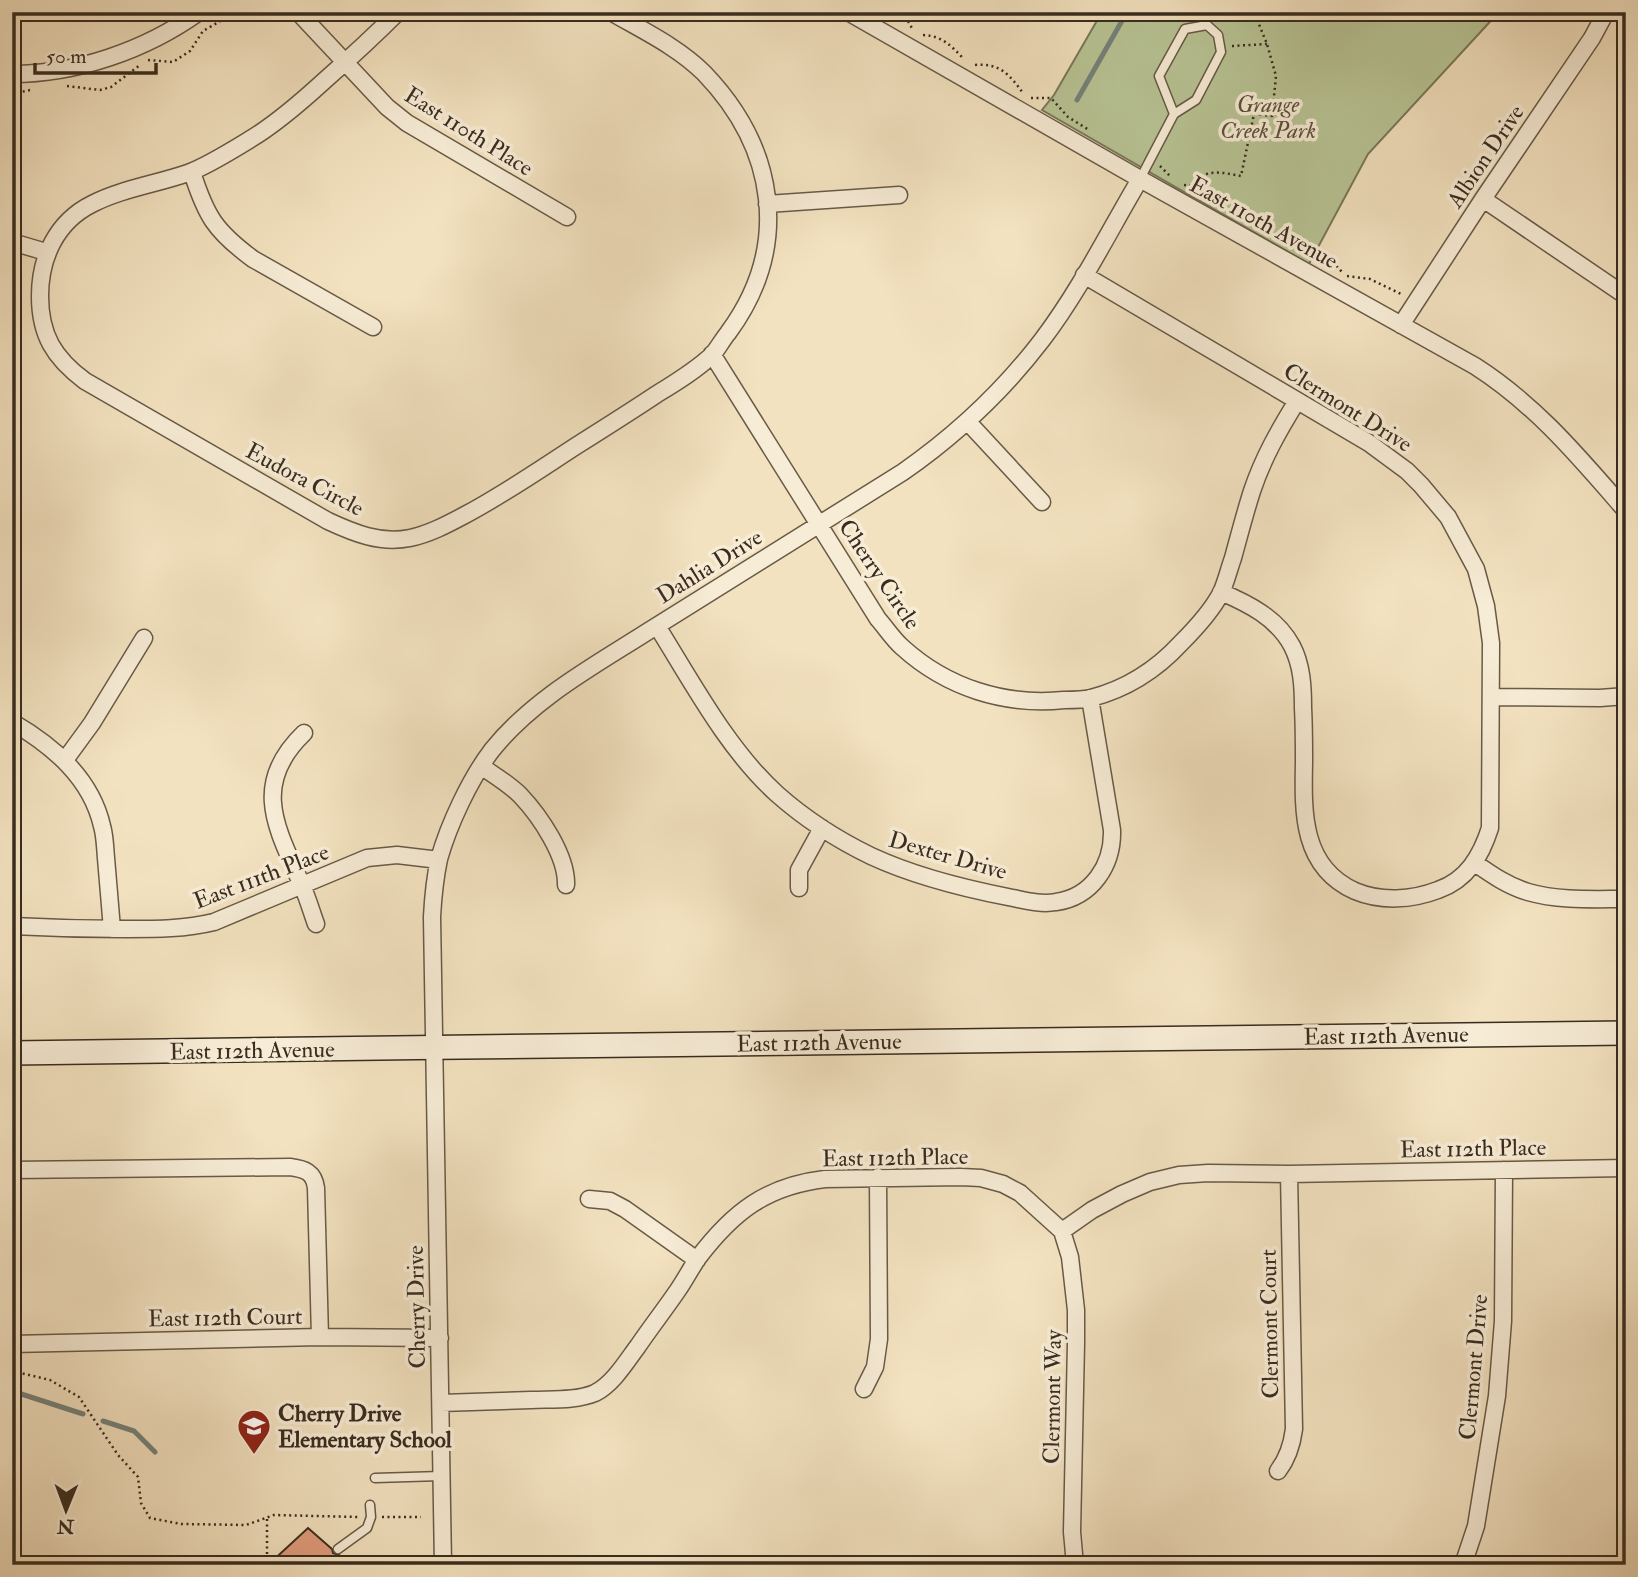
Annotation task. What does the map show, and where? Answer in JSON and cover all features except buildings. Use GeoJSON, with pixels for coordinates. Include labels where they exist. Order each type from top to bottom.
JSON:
{"type":"FeatureCollection","features":[{"type":"Feature","properties":{"kind":"street"},"geometry":{"type":"LineString","coordinates":[[12,74],[62,69],[115,55],[165,33],[199,12]]}},
{"type":"Feature","properties":{"kind":"street","name":"East 110th Place"},"geometry":{"type":"LineString","coordinates":[[298,12],[387,107],[407,123],[567,217]]}},
{"type":"Feature","properties":{"kind":"street","name":"Eudora Circle"},"geometry":{"type":"LineString","coordinates":[[398,12],[294,108],[249,140],[192,172],[110,197],[90,205],[68,221],[46,252],[40,284],[40,312],[49,342],[68,369],[328,521],[353,532],[388,540],[433,531],[489,502],[677,382],[712,354],[740,317],[755,288],[766,246],[768,204],[758,157],[746,130],[730,103],[702,71],[681,54],[611,12]]}},
{"type":"Feature","properties":{"kind":"street","name":"East 110th Avenue"},"geometry":{"type":"LineString","coordinates":[[848,12],[1475,366],[1517,395],[1570,446],[1626,511]]}},
{"type":"Feature","properties":{"kind":"street","name":"Albion Drive"},"geometry":{"type":"LineString","coordinates":[[1401,325],[1592,38],[1606,12]]}},
{"type":"Feature","properties":{"kind":"street"},"geometry":{"type":"LineString","coordinates":[[192,172],[205,209],[219,230],[237,247],[253,259],[373,327]]}},
{"type":"Feature","properties":{"kind":"street","name":"Dahlia Drive"},"geometry":{"type":"LineString","coordinates":[[435,1048],[432,917],[439,860],[472,781],[507,733],[526,713],[575,678],[932,452],[991,399],[1027,360],[1063,310],[1140,179]]}},
{"type":"Feature","properties":{"kind":"street"},"geometry":{"type":"LineString","coordinates":[[768,204],[899,195]]}},
{"type":"Feature","properties":{"kind":"street"},"geometry":{"type":"LineString","coordinates":[[1483,199],[1626,296]]}},
{"type":"Feature","properties":{"kind":"street"},"geometry":{"type":"LineString","coordinates":[[12,242],[46,252]]}},
{"type":"Feature","properties":{"kind":"street","name":"Clermont Drive"},"geometry":{"type":"LineString","coordinates":[[1084,275],[1369,443],[1407,471],[1448,517],[1475,569],[1486,606],[1491,643],[1490,828],[1475,863]]}},
{"type":"Feature","properties":{"kind":"street","name":"Cherry Circle"},"geometry":{"type":"LineString","coordinates":[[712,354],[878,619],[905,649],[959,684],[1000,698],[1049,702],[1090,698],[1121,687],[1157,666],[1199,625],[1222,592],[1263,461],[1297,401]]}},
{"type":"Feature","properties":{"kind":"street"},"geometry":{"type":"LineString","coordinates":[[967,421],[1042,502]]}},
{"type":"Feature","properties":{"kind":"street"},"geometry":{"type":"LineString","coordinates":[[1222,592],[1246,602],[1268,617],[1292,646],[1303,691],[1303,796],[1306,826],[1314,851],[1332,875],[1352,890],[1365,895],[1401,898],[1423,896],[1444,888],[1463,876],[1475,863],[1512,886],[1536,894],[1626,899]]}},
{"type":"Feature","properties":{"kind":"street","name":"Dexter Drive"},"geometry":{"type":"LineString","coordinates":[[657,626],[729,740],[787,803],[822,828],[868,855],[921,876],[1034,902],[1058,902],[1084,890],[1101,874],[1111,854],[1112,830],[1090,698]]}},
{"type":"Feature","properties":{"kind":"street"},"geometry":{"type":"LineString","coordinates":[[65,760],[92,723],[144,638]]}},
{"type":"Feature","properties":{"kind":"street"},"geometry":{"type":"LineString","coordinates":[[1491,697],[1626,696]]}},
{"type":"Feature","properties":{"kind":"street"},"geometry":{"type":"LineString","coordinates":[[12,722],[65,760],[90,795],[103,828],[112,929]]}},
{"type":"Feature","properties":{"kind":"street"},"geometry":{"type":"LineString","coordinates":[[304,733],[280,765],[275,777],[272,799],[283,844],[316,924]]}},
{"type":"Feature","properties":{"kind":"street"},"geometry":{"type":"LineString","coordinates":[[481,766],[510,786],[529,806],[557,849],[565,868],[566,885]]}},
{"type":"Feature","properties":{"kind":"street"},"geometry":{"type":"LineString","coordinates":[[799,888],[799,870],[822,828]]}},
{"type":"Feature","properties":{"kind":"street","name":"East 111th Place"},"geometry":{"type":"LineString","coordinates":[[12,926],[176,929],[196,926],[214,922],[366,858],[397,855],[439,860]]}},
{"type":"Feature","properties":{"kind":"street","name":"East 112th Avenue"},"geometry":{"type":"LineString","coordinates":[[12,1053],[1626,1033]]}},
{"type":"Feature","properties":{"kind":"street","name":"Cherry Drive"},"geometry":{"type":"LineString","coordinates":[[435,1048],[443,1565]]}},
{"type":"Feature","properties":{"kind":"street"},"geometry":{"type":"LineString","coordinates":[[12,1170],[290,1167],[310,1172],[316,1181],[320,1338]]}},
{"type":"Feature","properties":{"kind":"street","name":"East 112th Place"},"geometry":{"type":"LineString","coordinates":[[441,1403],[560,1399],[599,1391],[627,1362],[697,1260],[717,1236],[745,1209],[779,1189],[805,1181],[878,1177],[981,1178],[1003,1184],[1020,1193],[1062,1231],[1122,1194],[1150,1182],[1179,1175],[1208,1172],[1289,1174],[1626,1168]]}},
{"type":"Feature","properties":{"kind":"street","name":"Clermont Drive"},"geometry":{"type":"LineString","coordinates":[[1463,1565],[1476,1526],[1499,1383],[1503,1321],[1504,1170]]}},
{"type":"Feature","properties":{"kind":"street","name":"Clermont Court"},"geometry":{"type":"LineString","coordinates":[[1278,1471],[1286,1461],[1294,1429],[1289,1174]]}},
{"type":"Feature","properties":{"kind":"street"},"geometry":{"type":"LineString","coordinates":[[864,1389],[875,1367],[879,1339],[878,1177]]}},
{"type":"Feature","properties":{"kind":"street"},"geometry":{"type":"LineString","coordinates":[[589,1199],[610,1201],[625,1209],[697,1260]]}},
{"type":"Feature","properties":{"kind":"street","name":"Clermont Way"},"geometry":{"type":"LineString","coordinates":[[1062,1231],[1070,1257],[1076,1310],[1072,1532],[1075,1565]]}},
{"type":"Feature","properties":{"kind":"street","name":"East 112th Court"},"geometry":{"type":"LineString","coordinates":[[12,1344],[440,1338]]}},
{"type":"Feature","properties":{"kind":"lane"},"geometry":{"type":"LineString","coordinates":[[1140,179],[1174,114],[1196,100],[1221,52],[1218,35],[1207,25],[1185,29],[1159,76],[1174,114]]}},
{"type":"Feature","properties":{"kind":"lane"},"geometry":{"type":"LineString","coordinates":[[374,1478],[441,1476]]}},
{"type":"Feature","properties":{"kind":"lane"},"geometry":{"type":"LineString","coordinates":[[338,1549],[368,1528],[370,1505]]}},
{"type":"Feature","properties":{"kind":"path"},"geometry":{"type":"LineString","coordinates":[[1194,186],[1198,179],[1212,172],[1241,176],[1254,114],[1272,116],[1276,76],[1254,12]]}},
{"type":"Feature","properties":{"kind":"path"},"geometry":{"type":"LineString","coordinates":[[1221,52],[1232,46],[1267,44]]}},
{"type":"Feature","properties":{"kind":"path"},"geometry":{"type":"LineString","coordinates":[[12,1371],[50,1380],[79,1397],[118,1455],[138,1477],[141,1503],[150,1518],[181,1524],[246,1525],[274,1515],[421,1517]]}},
{"type":"Feature","properties":{"kind":"path"},"geometry":{"type":"LineString","coordinates":[[267,1517],[267,1565]]}},
{"type":"Feature","properties":{"kind":"green space","name":"Grange Creek Park"},"geometry":{"type":"Polygon","coordinates":[[[1102,12],[1499,12],[1368,154],[1309,264],[1042,110],[1054,95],[1102,12]]]}},
{"type":"Feature","properties":{"kind":"waterway"},"geometry":{"type":"LineString","coordinates":[[1077,100],[1127,12]]}},
{"type":"Feature","properties":{"kind":"waterway"},"geometry":{"type":"LineString","coordinates":[[12,1391],[83,1414]]}},
{"type":"Feature","properties":{"kind":"waterway"},"geometry":{"type":"LineString","coordinates":[[103,1421],[134,1431],[155,1452]]}},
{"type":"Feature","properties":{"kind":"place","name":"Cherry Drive Elementary School"},"geometry":{"type":"Point","coordinates":[254,1456]}}]}
